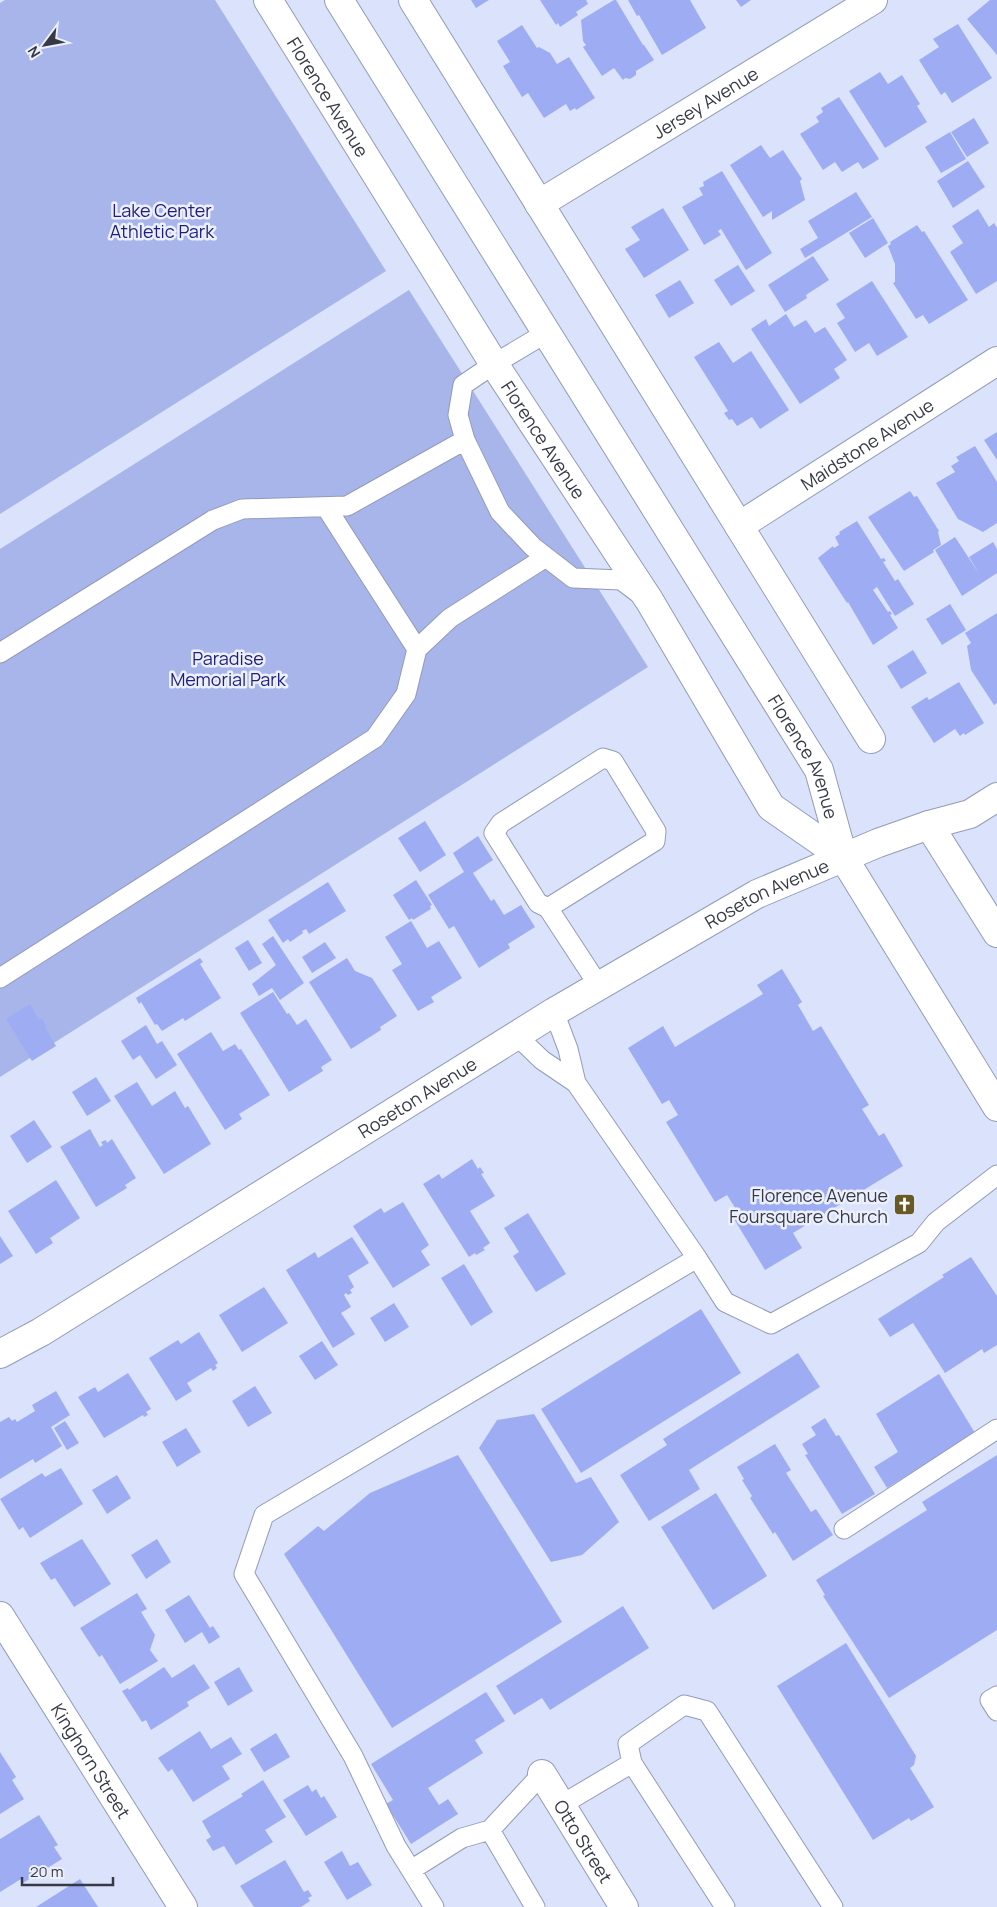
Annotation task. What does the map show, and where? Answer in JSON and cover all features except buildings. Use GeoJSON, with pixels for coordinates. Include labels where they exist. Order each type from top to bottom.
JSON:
{"type":"FeatureCollection","features":[{"type":"Feature","properties":{"kind":"street","name":"Florence Avenue"},"geometry":{"type":"LineString","coordinates":[[268,0],[494,364],[649,600],[771,807],[843,857]]}},
{"type":"Feature","properties":{"kind":"street","name":"Florence Avenue"},"geometry":{"type":"LineString","coordinates":[[339,0],[820,770],[843,857],[997,1107]]}},
{"type":"Feature","properties":{"kind":"street"},"geometry":{"type":"LineString","coordinates":[[413,0],[871,739]]}},
{"type":"Feature","properties":{"kind":"street","name":"Jersey Avenue"},"geometry":{"type":"LineString","coordinates":[[539,204],[873,0]]}},
{"type":"Feature","properties":{"kind":"street","name":"Maidstone Avenue"},"geometry":{"type":"LineString","coordinates":[[739,526],[997,362]]}},
{"type":"Feature","properties":{"kind":"street"},"geometry":{"type":"LineString","coordinates":[[997,797],[970,814],[930,825],[997,933]]}},
{"type":"Feature","properties":{"kind":"street","name":"Roseton Avenue"},"geometry":{"type":"LineString","coordinates":[[0,1354],[41,1332],[554,1012],[757,894],[843,857],[930,825]]}},
{"type":"Feature","properties":{"kind":"street","name":"Kinghorn Street"},"geometry":{"type":"LineString","coordinates":[[0,1616],[183,1907]]}},
{"type":"Feature","properties":{"kind":"street","name":"Otto Street"},"geometry":{"type":"LineString","coordinates":[[542,1774],[624,1907]]}},
{"type":"Feature","properties":{"kind":"lane"},"geometry":{"type":"LineString","coordinates":[[546,333],[463,385],[458,415],[465,440],[500,512],[533,547],[573,578],[621,580],[649,600]]}},
{"type":"Feature","properties":{"kind":"lane"},"geometry":{"type":"LineString","coordinates":[[0,653],[212,520],[242,508],[347,506],[465,440]]}},
{"type":"Feature","properties":{"kind":"lane"},"geometry":{"type":"LineString","coordinates":[[326,507],[417,649]]}},
{"type":"Feature","properties":{"kind":"lane"},"geometry":{"type":"LineString","coordinates":[[0,978],[375,738],[406,694],[417,649],[450,618],[546,557]]}},
{"type":"Feature","properties":{"kind":"lane"},"geometry":{"type":"LineString","coordinates":[[548,908],[655,841],[656,831],[613,761],[603,758],[500,823],[494,833],[538,903],[548,908],[599,986]]}},
{"type":"Feature","properties":{"kind":"lane"},"geometry":{"type":"LineString","coordinates":[[554,1012],[568,1049],[576,1083]]}},
{"type":"Feature","properties":{"kind":"lane"},"geometry":{"type":"LineString","coordinates":[[516,1036],[542,1060],[576,1083],[697,1258],[725,1302],[771,1324],[918,1243],[936,1222],[997,1175]]}},
{"type":"Feature","properties":{"kind":"lane"},"geometry":{"type":"LineString","coordinates":[[434,1907],[396,1846],[353,1756],[244,1574],[264,1515],[697,1258]]}},
{"type":"Feature","properties":{"kind":"lane"},"geometry":{"type":"LineString","coordinates":[[844,1529],[997,1429]]}},
{"type":"Feature","properties":{"kind":"lane"},"geometry":{"type":"LineString","coordinates":[[997,1696],[990,1700],[997,1712]]}},
{"type":"Feature","properties":{"kind":"lane"},"geometry":{"type":"LineString","coordinates":[[725,1907],[632,1764],[628,1744],[684,1704],[706,1711],[833,1907]]}},
{"type":"Feature","properties":{"kind":"lane"},"geometry":{"type":"LineString","coordinates":[[561,1805],[632,1764]]}},
{"type":"Feature","properties":{"kind":"lane"},"geometry":{"type":"LineString","coordinates":[[411,1870],[462,1838],[490,1830],[542,1774]]}},
{"type":"Feature","properties":{"kind":"lane"},"geometry":{"type":"LineString","coordinates":[[490,1830],[535,1907]]}},
{"type":"Feature","properties":{"kind":"green space","name":"Lake Center Athletic Park"},"geometry":{"type":"Polygon","coordinates":[[[5,0],[215,0],[386,271],[0,514],[0,3],[5,0]]]}},
{"type":"Feature","properties":{"kind":"green space","name":"Paradise Memorial Park"},"geometry":{"type":"Polygon","coordinates":[[[409,290],[648,667],[0,1077],[0,549],[409,290]]]}},
{"type":"Feature","properties":{"kind":"place","name":"Florence Avenue Foursquare Church"},"geometry":{"type":"Point","coordinates":[904,1205]}}]}
